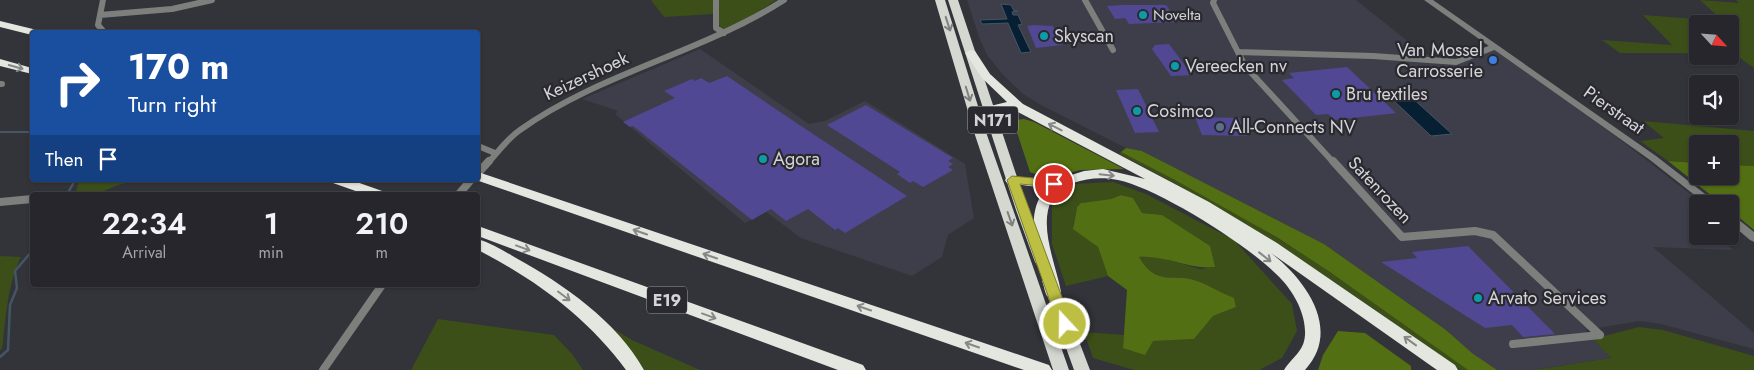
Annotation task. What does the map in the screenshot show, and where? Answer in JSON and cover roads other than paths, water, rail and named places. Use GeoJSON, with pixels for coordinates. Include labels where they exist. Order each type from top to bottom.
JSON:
{"type":"FeatureCollection","features":[{"type":"Feature","properties":{"kind":"highway","name":"N171"},"geometry":{"type":"LineString","coordinates":[[940,0],[976,121],[1061,370]]}},
{"type":"Feature","properties":{"kind":"highway","name":"N171"},"geometry":{"type":"LineString","coordinates":[[953,0],[1012,180],[1082,370]]}},
{"type":"Feature","properties":{"kind":"highway"},"geometry":{"type":"LineString","coordinates":[[0,24],[30,31]]}},
{"type":"Feature","properties":{"kind":"highway"},"geometry":{"type":"LineString","coordinates":[[971,53],[986,76],[1020,107],[1204,205],[1272,246],[1372,314],[1449,370]]}},
{"type":"Feature","properties":{"kind":"highway"},"geometry":{"type":"LineString","coordinates":[[0,62],[30,70]]}},
{"type":"Feature","properties":{"kind":"highway"},"geometry":{"type":"LineString","coordinates":[[976,121],[990,110],[1005,106],[1020,107]]}},
{"type":"Feature","properties":{"kind":"highway"},"geometry":{"type":"LineString","coordinates":[[995,173],[1012,180],[1039,184],[1060,183]]}},
{"type":"Feature","properties":{"kind":"highway"},"geometry":{"type":"LineString","coordinates":[[1053,292],[1041,220],[1044,202],[1052,190],[1070,178],[1091,174],[1134,180],[1174,199],[1245,241],[1271,261],[1298,289],[1312,317],[1313,342],[1304,360],[1293,370]]}},
{"type":"Feature","properties":{"kind":"highway"},"geometry":{"type":"LineString","coordinates":[[481,176],[1043,370]]}},
{"type":"Feature","properties":{"kind":"highway"},"geometry":{"type":"LineString","coordinates":[[344,182],[372,192]]}},
{"type":"Feature","properties":{"kind":"highway","name":"E19"},"geometry":{"type":"LineString","coordinates":[[480,232],[858,370]]}},
{"type":"Feature","properties":{"kind":"highway"},"geometry":{"type":"LineString","coordinates":[[480,245],[525,270],[569,300],[608,336],[635,370]]}},
{"type":"Feature","properties":{"kind":"street"},"geometry":{"type":"LineString","coordinates":[[102,30],[98,25],[103,0]]}},
{"type":"Feature","properties":{"kind":"street"},"geometry":{"type":"LineString","coordinates":[[100,15],[172,9],[212,0]]}},
{"type":"Feature","properties":{"kind":"street"},"geometry":{"type":"LineString","coordinates":[[716,0],[716,28],[724,33]]}},
{"type":"Feature","properties":{"kind":"street","name":"Keizershoek"},"geometry":{"type":"LineString","coordinates":[[481,176],[495,153],[529,123],[561,104],[762,16],[784,0]]}},
{"type":"Feature","properties":{"kind":"street"},"geometry":{"type":"LineString","coordinates":[[1085,0],[1113,50]]}},
{"type":"Feature","properties":{"kind":"street","name":"Satenrozen"},"geometry":{"type":"LineString","coordinates":[[1214,0],[1213,4],[1245,66],[1402,237],[1475,231],[1494,235],[1600,335],[1513,344]]}},
{"type":"Feature","properties":{"kind":"street","name":"Pierstraat"},"geometry":{"type":"LineString","coordinates":[[1428,0],[1701,195]]}},
{"type":"Feature","properties":{"kind":"street"},"geometry":{"type":"LineString","coordinates":[[1238,52],[1373,56],[1456,62],[1494,46]]}},
{"type":"Feature","properties":{"kind":"street"},"geometry":{"type":"LineString","coordinates":[[480,147],[495,153]]}},
{"type":"Feature","properties":{"kind":"street"},"geometry":{"type":"LineString","coordinates":[[461,192],[469,182]]}},
{"type":"Feature","properties":{"kind":"street"},"geometry":{"type":"LineString","coordinates":[[0,202],[30,199]]}},
{"type":"Feature","properties":{"kind":"street"},"geometry":{"type":"LineString","coordinates":[[1739,226],[1754,238]]}},
{"type":"Feature","properties":{"kind":"street"},"geometry":{"type":"LineString","coordinates":[[323,370],[381,287]]}},
{"type":"Feature","properties":{"kind":"water"},"geometry":{"type":"Polygon","coordinates":[[[1001,4],[1011,5],[1014,11],[1018,11],[1012,12],[1013,15],[1018,15],[1022,24],[1018,25],[1031,52],[1021,53],[1008,23],[982,24],[980,20],[1007,19],[1001,4]]]}},
{"type":"Feature","properties":{"kind":"water"},"geometry":{"type":"Polygon","coordinates":[[[1409,95],[1452,134],[1431,136],[1390,97],[1409,95]]]}},
{"type":"Feature","properties":{"kind":"waterway"},"geometry":{"type":"LineString","coordinates":[[0,132],[30,132]]}},
{"type":"Feature","properties":{"kind":"waterway"},"geometry":{"type":"LineString","coordinates":[[69,191],[74,182]]}},
{"type":"Feature","properties":{"kind":"waterway"},"geometry":{"type":"LineString","coordinates":[[0,357],[8,350],[10,305],[17,288],[15,271],[30,253]]}},
{"type":"Feature","properties":{"kind":"place","name":"Novelta"},"geometry":{"type":"Point","coordinates":[1143,15]}},
{"type":"Feature","properties":{"kind":"place","name":"Skyscan"},"geometry":{"type":"Point","coordinates":[1044,36]}},
{"type":"Feature","properties":{"kind":"place","name":"Van Mossel Carrosserie"},"geometry":{"type":"Point","coordinates":[1493,60]}},
{"type":"Feature","properties":{"kind":"place","name":"Vereecken nv"},"geometry":{"type":"Point","coordinates":[1175,66]}},
{"type":"Feature","properties":{"kind":"place","name":"Bru textiles"},"geometry":{"type":"Point","coordinates":[1336,94]}},
{"type":"Feature","properties":{"kind":"place","name":"Cosimco"},"geometry":{"type":"Point","coordinates":[1137,111]}},
{"type":"Feature","properties":{"kind":"place","name":"All-Connects NV"},"geometry":{"type":"Point","coordinates":[1220,127]}},
{"type":"Feature","properties":{"kind":"place","name":"Agora"},"geometry":{"type":"Point","coordinates":[763,159]}},
{"type":"Feature","properties":{"kind":"place","name":"Arvato Services"},"geometry":{"type":"Point","coordinates":[1478,298]}}]}
